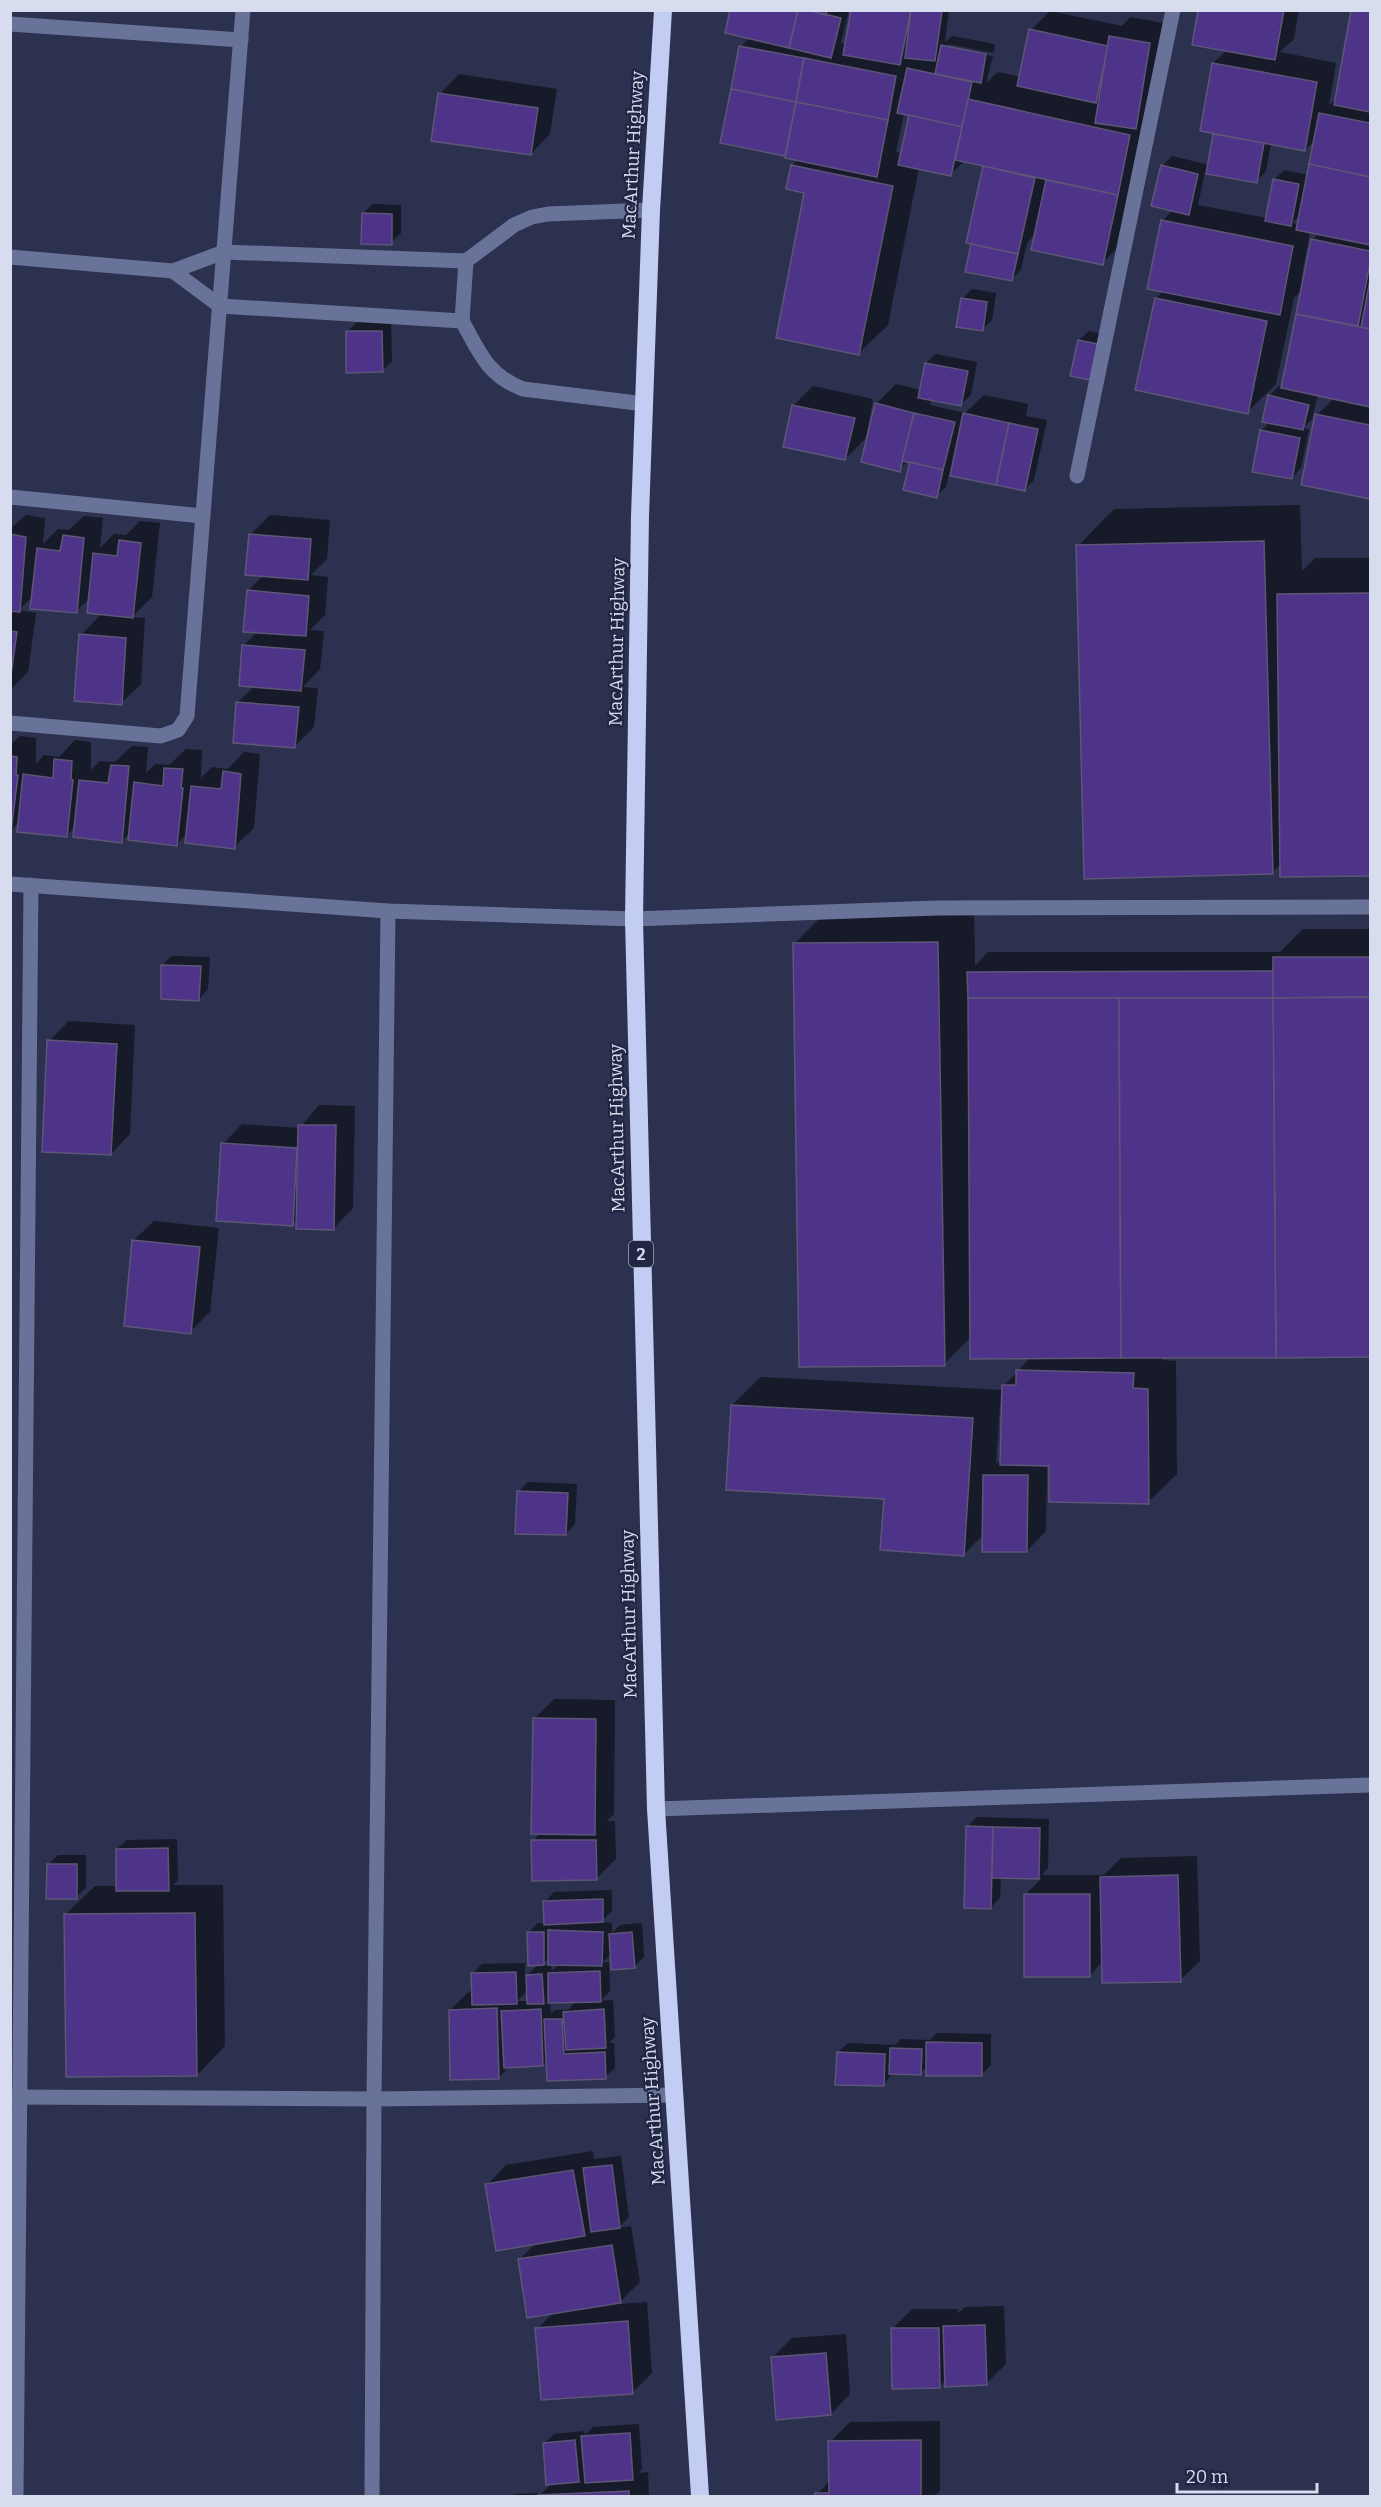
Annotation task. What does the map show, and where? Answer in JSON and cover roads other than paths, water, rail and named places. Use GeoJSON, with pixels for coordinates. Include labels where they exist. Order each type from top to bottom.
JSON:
{"type":"FeatureCollection","features":[{"type":"Feature","properties":{"kind":"highway","name":"MacArthur Highway"},"geometry":{"type":"LineString","coordinates":[[663,10],[651,210],[639,528],[634,919],[656,1809],[700,2496]]}},
{"type":"Feature","properties":{"kind":"street"},"geometry":{"type":"LineString","coordinates":[[10,723],[161,736],[178,730],[187,716],[243,10]]}},
{"type":"Feature","properties":{"kind":"street"},"geometry":{"type":"LineString","coordinates":[[1077,476],[1173,10]]}},
{"type":"Feature","properties":{"kind":"street"},"geometry":{"type":"LineString","coordinates":[[10,24],[241,40]]}},
{"type":"Feature","properties":{"kind":"street"},"geometry":{"type":"LineString","coordinates":[[10,256],[173,271],[224,252],[466,261],[514,225],[532,217],[548,214],[651,210]]}},
{"type":"Feature","properties":{"kind":"street"},"geometry":{"type":"LineString","coordinates":[[466,261],[462,321],[488,367],[505,382],[523,389],[645,404]]}},
{"type":"Feature","properties":{"kind":"street"},"geometry":{"type":"LineString","coordinates":[[173,271],[220,306],[462,321]]}},
{"type":"Feature","properties":{"kind":"street"},"geometry":{"type":"LineString","coordinates":[[10,497],[203,516]]}},
{"type":"Feature","properties":{"kind":"street"},"geometry":{"type":"LineString","coordinates":[[10,884],[388,911],[634,919],[937,908],[1371,908]]}},
{"type":"Feature","properties":{"kind":"street"},"geometry":{"type":"LineString","coordinates":[[16,2496],[15,2097],[31,885]]}},
{"type":"Feature","properties":{"kind":"street"},"geometry":{"type":"LineString","coordinates":[[372,2496],[374,2099],[388,911]]}},
{"type":"Feature","properties":{"kind":"street"},"geometry":{"type":"LineString","coordinates":[[656,1809],[1371,1785]]}},
{"type":"Feature","properties":{"kind":"street"},"geometry":{"type":"LineString","coordinates":[[15,2097],[374,2099],[674,2095]]}}]}
